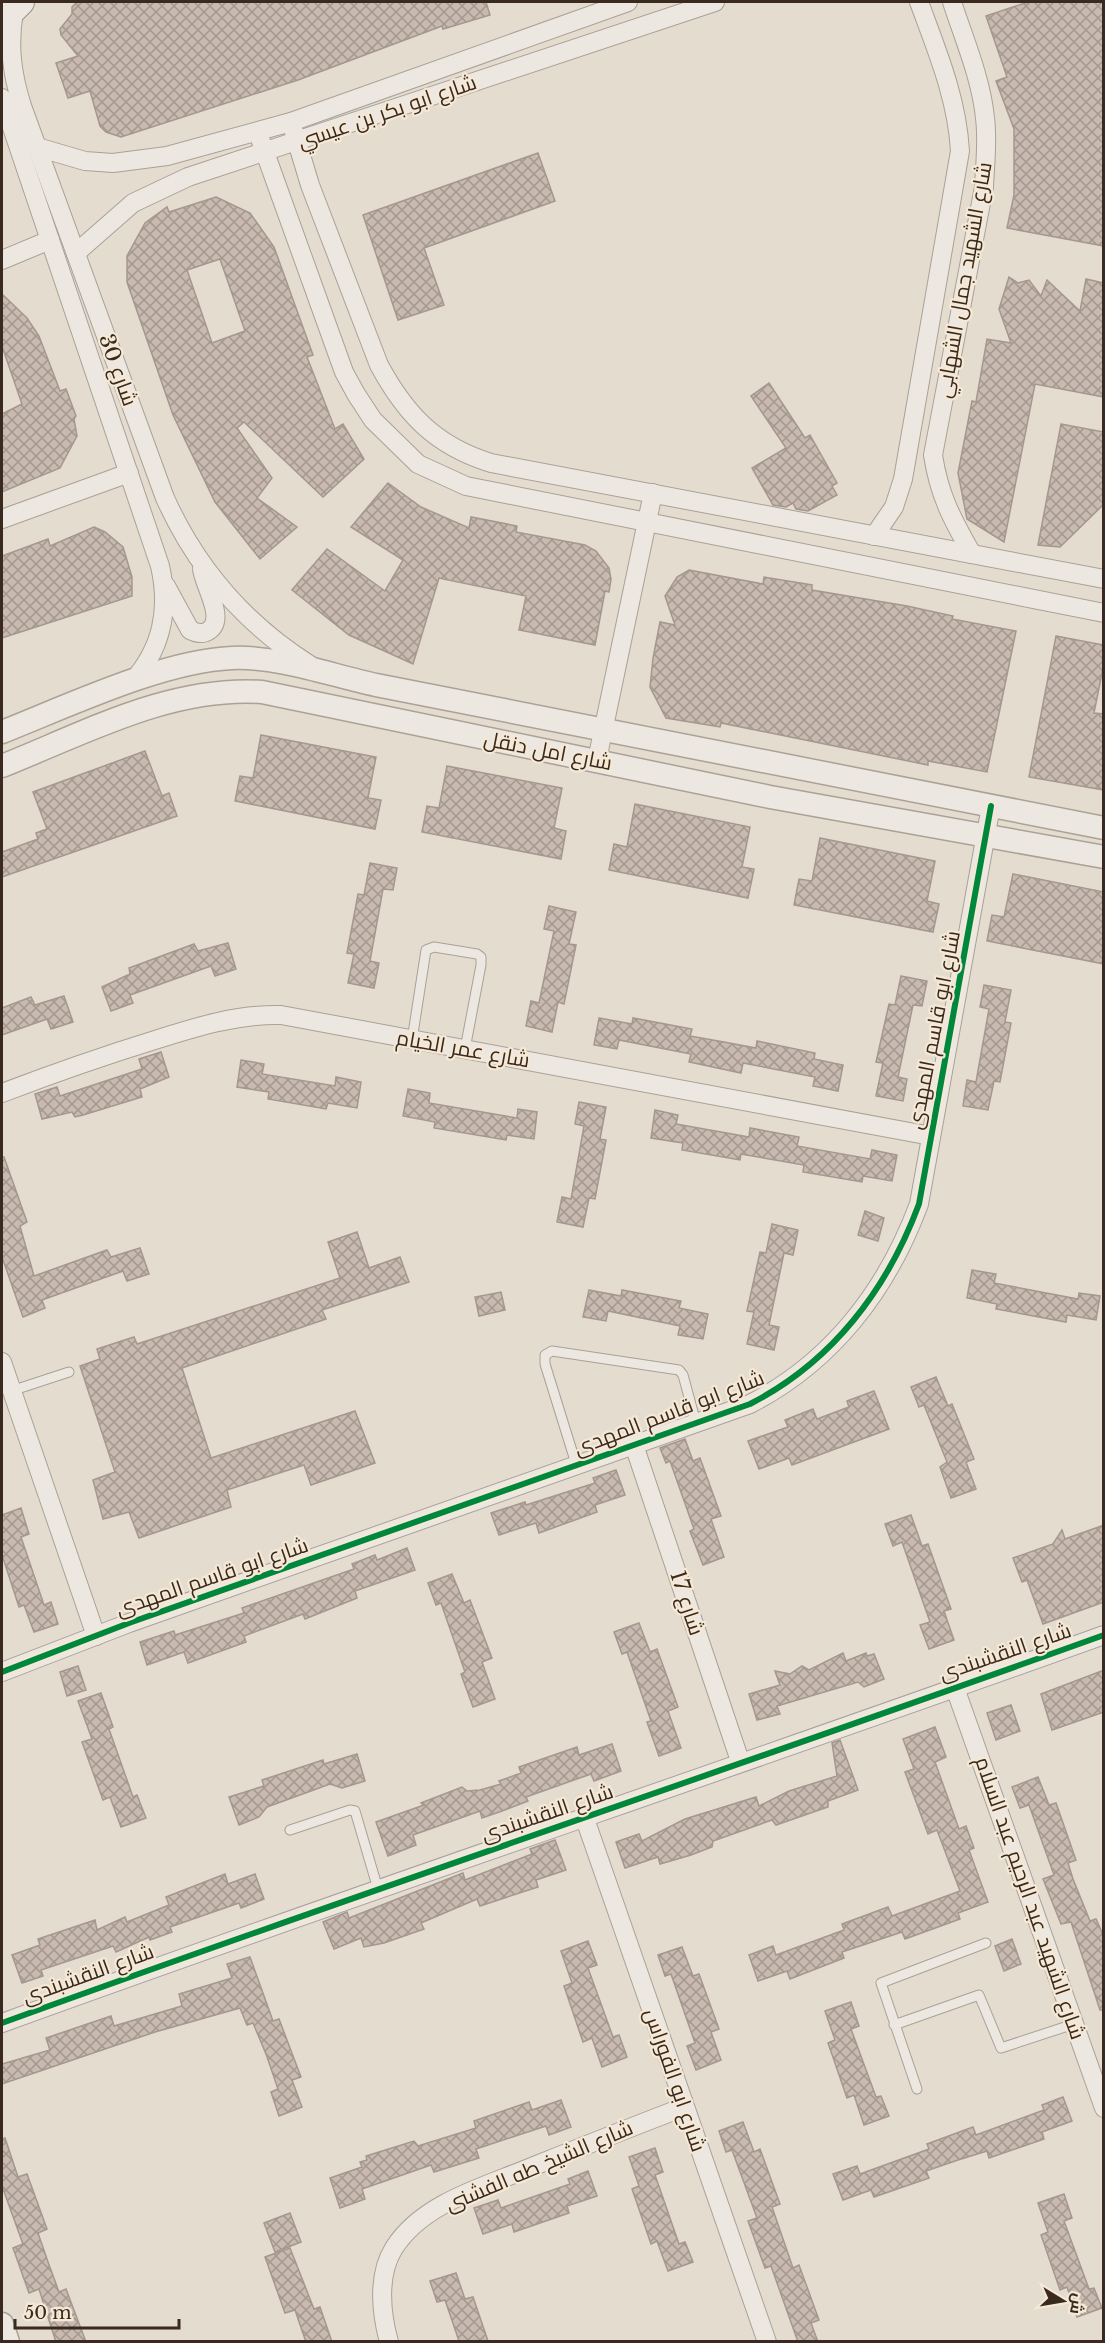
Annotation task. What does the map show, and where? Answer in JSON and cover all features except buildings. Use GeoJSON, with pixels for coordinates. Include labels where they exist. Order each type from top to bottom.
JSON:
{"type":"FeatureCollection","features":[{"type":"Feature","properties":{"kind":"street","name":"شارع ابو بكر بن عيسي"},"geometry":{"type":"LineString","coordinates":[[37,147],[85,161],[113,163],[167,156],[258,133],[291,122],[628,2]]}},
{"type":"Feature","properties":{"kind":"street","name":"شارع ابو بكر بن عيسي"},"geometry":{"type":"LineString","coordinates":[[76,253],[110,220],[143,197],[188,177],[715,2]]}},
{"type":"Feature","properties":{"kind":"street","name":"شارع الشهيد جمال الشهابي"},"geometry":{"type":"LineString","coordinates":[[874,536],[894,507],[903,479],[960,151],[958,119],[950,88],[919,2]]}},
{"type":"Feature","properties":{"kind":"street","name":"شارع الشهيد جمال الشهابي"},"geometry":{"type":"LineString","coordinates":[[952,2],[979,83],[985,117],[986,153],[984,187],[933,455],[937,482],[944,505],[972,554]]}},
{"type":"Feature","properties":{"kind":"street","name":"شارع 30"},"geometry":{"type":"LineString","coordinates":[[12,12],[9,35],[15,83],[165,498],[202,564],[262,630],[324,673]]}},
{"type":"Feature","properties":{"kind":"street","name":"شارع 30"},"geometry":{"type":"LineString","coordinates":[[2,98],[165,585],[165,615],[157,644],[132,682]]}},
{"type":"Feature","properties":{"kind":"street"},"geometry":{"type":"LineString","coordinates":[[291,122],[310,185],[379,365],[392,389],[414,417],[433,436],[463,455],[491,463],[1104,579]]}},
{"type":"Feature","properties":{"kind":"street"},"geometry":{"type":"LineString","coordinates":[[258,133],[344,372],[374,420],[418,464],[466,486],[1104,613]]}},
{"type":"Feature","properties":{"kind":"street"},"geometry":{"type":"LineString","coordinates":[[2,260],[50,240]]}},
{"type":"Feature","properties":{"kind":"street"},"geometry":{"type":"LineString","coordinates":[[2,519],[129,473]]}},
{"type":"Feature","properties":{"kind":"street"},"geometry":{"type":"LineString","coordinates":[[597,760],[652,494]]}},
{"type":"Feature","properties":{"kind":"street"},"geometry":{"type":"LineString","coordinates":[[165,585],[190,630],[202,633],[208,631],[213,627],[217,614],[205,586],[202,564]]}},
{"type":"Feature","properties":{"kind":"street","name":"شارع امل دنقل"},"geometry":{"type":"LineString","coordinates":[[2,732],[132,682],[198,663],[233,658],[262,660],[1104,828]]}},
{"type":"Feature","properties":{"kind":"street","name":"شارع امل دنقل"},"geometry":{"type":"LineString","coordinates":[[2,766],[172,700],[217,692],[240,691],[285,696],[770,797],[1104,857]]}},
{"type":"Feature","properties":{"kind":"street","name":"شارع ابو قاسم المهدى"},"geometry":{"type":"LineString","coordinates":[[2,1672],[96,1635],[750,1404],[771,1394],[830,1348],[858,1316],[882,1283],[911,1227],[919,1204],[991,806]]}},
{"type":"Feature","properties":{"kind":"street","name":"شارع عمر الخيام"},"geometry":{"type":"LineString","coordinates":[[2,1093],[140,1044],[206,1024],[256,1014],[322,1022],[931,1136]]}},
{"type":"Feature","properties":{"kind":"street"},"geometry":{"type":"LineString","coordinates":[[2,1362],[96,1635]]}},
{"type":"Feature","properties":{"kind":"street","name":"شارع 17"},"geometry":{"type":"LineString","coordinates":[[634,1445],[740,1761]]}},
{"type":"Feature","properties":{"kind":"street","name":"شارع النقشبندى"},"geometry":{"type":"LineString","coordinates":[[2,2023],[378,1889],[585,1819],[740,1761],[1104,1635]]}},
{"type":"Feature","properties":{"kind":"street","name":"شارع الشهيد عبد الرحيم عبد السلام"},"geometry":{"type":"LineString","coordinates":[[955,1688],[1104,2108]]}},
{"type":"Feature","properties":{"kind":"street","name":"شارع ابو الفوراس"},"geometry":{"type":"LineString","coordinates":[[585,1819],[767,2342]]}},
{"type":"Feature","properties":{"kind":"street","name":"شارع الشيخ طه الفشنى"},"geometry":{"type":"LineString","coordinates":[[390,2342],[383,2307],[385,2267],[394,2248],[419,2220],[459,2198],[684,2107]]}},
{"type":"Feature","properties":{"kind":"street"},"geometry":{"type":"LineString","coordinates":[[2,2324],[8,2342]]}},
{"type":"Feature","properties":{"kind":"lane"},"geometry":{"type":"LineString","coordinates":[[412,1040],[426,950],[434,947],[477,954],[481,957],[481,965],[465,1050]]}},
{"type":"Feature","properties":{"kind":"lane"},"geometry":{"type":"LineString","coordinates":[[577,1467],[545,1364],[545,1354],[552,1351],[673,1367],[683,1375],[696,1423]]}},
{"type":"Feature","properties":{"kind":"lane"},"geometry":{"type":"LineString","coordinates":[[11,1391],[69,1372]]}},
{"type":"Feature","properties":{"kind":"lane"},"geometry":{"type":"LineString","coordinates":[[290,1830],[350,1810],[355,1811],[378,1889]]}},
{"type":"Feature","properties":{"kind":"lane"},"geometry":{"type":"LineString","coordinates":[[917,2089],[881,1983],[986,1943]]}},
{"type":"Feature","properties":{"kind":"lane"},"geometry":{"type":"LineString","coordinates":[[894,2025],[979,1995],[1001,2048],[1074,2024]]}},
{"type":"Feature","properties":{"kind":"cycle path"},"geometry":{"type":"LineString","coordinates":[[2,1672],[129,1623],[750,1404],[779,1387],[806,1367],[831,1345],[873,1294],[891,1266],[919,1204],[991,806]]}},
{"type":"Feature","properties":{"kind":"cycle path"},"geometry":{"type":"LineString","coordinates":[[2,2023],[1104,1635]]}}]}
